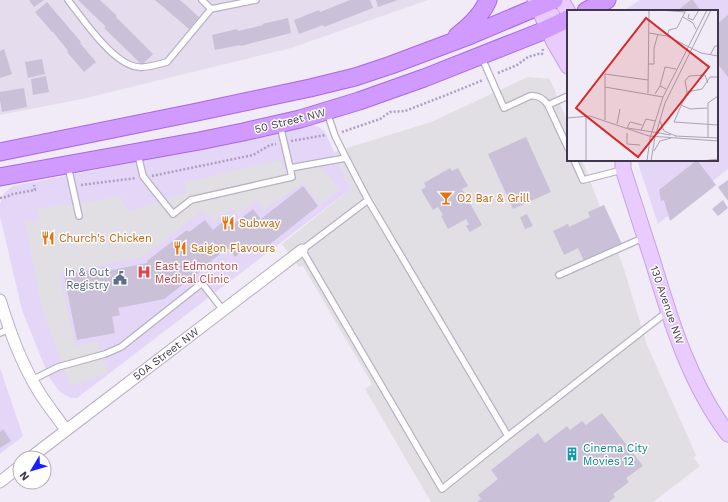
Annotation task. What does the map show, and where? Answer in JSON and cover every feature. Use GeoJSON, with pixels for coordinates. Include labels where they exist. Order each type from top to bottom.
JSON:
{"type":"FeatureCollection","features":[{"type":"Feature","properties":{"kind":"main road"},"geometry":{"type":"LineString","coordinates":[[449,44],[474,21],[481,13],[488,0]]}},
{"type":"Feature","properties":{"kind":"main road"},"geometry":{"type":"LineString","coordinates":[[0,152],[197,112],[355,77],[449,44],[536,4],[554,0]]}},
{"type":"Feature","properties":{"kind":"main road"},"geometry":{"type":"LineString","coordinates":[[588,10],[607,0]]}},
{"type":"Feature","properties":{"kind":"main road","name":"50 Street NW"},"geometry":{"type":"LineString","coordinates":[[0,177],[221,137],[280,124],[327,111],[392,90],[481,56],[560,21]]}},
{"type":"Feature","properties":{"kind":"street"},"geometry":{"type":"LineString","coordinates":[[561,0],[560,21],[554,42],[567,64]]}},
{"type":"Feature","properties":{"kind":"street"},"geometry":{"type":"LineString","coordinates":[[536,4],[560,21],[567,39]]}},
{"type":"Feature","properties":{"kind":"street","name":"130 Avenue NW"},"geometry":{"type":"LineString","coordinates":[[621,163],[668,311],[694,377],[725,425]]}},
{"type":"Feature","properties":{"kind":"street","name":"50A Street NW"},"geometry":{"type":"LineString","coordinates":[[40,450],[302,250]]}},
{"type":"Feature","properties":{"kind":"street"},"geometry":{"type":"LineString","coordinates":[[0,300],[5,331],[32,380],[66,430]]}},
{"type":"Feature","properties":{"kind":"street"},"geometry":{"type":"LineString","coordinates":[[0,482],[12,472]]}},
{"type":"Feature","properties":{"kind":"lane"},"geometry":{"type":"LineString","coordinates":[[68,0],[94,34],[114,55],[126,63],[140,67],[167,62],[211,10],[256,0]]}},
{"type":"Feature","properties":{"kind":"lane"},"geometry":{"type":"LineString","coordinates":[[202,0],[211,10]]}},
{"type":"Feature","properties":{"kind":"lane"},"geometry":{"type":"LineString","coordinates":[[481,56],[504,108],[530,96],[541,97],[548,105],[567,146]]}},
{"type":"Feature","properties":{"kind":"lane"},"geometry":{"type":"LineString","coordinates":[[548,105],[567,96]]}},
{"type":"Feature","properties":{"kind":"lane"},"geometry":{"type":"LineString","coordinates":[[327,111],[335,136],[368,200],[508,436]]}},
{"type":"Feature","properties":{"kind":"lane"},"geometry":{"type":"LineString","coordinates":[[137,152],[144,176],[173,214],[191,200],[292,177],[280,124]]}},
{"type":"Feature","properties":{"kind":"lane"},"geometry":{"type":"LineString","coordinates":[[290,168],[346,158]]}},
{"type":"Feature","properties":{"kind":"lane"},"geometry":{"type":"LineString","coordinates":[[574,161],[583,180],[621,163]]}},
{"type":"Feature","properties":{"kind":"lane"},"geometry":{"type":"LineString","coordinates":[[68,165],[79,216]]}},
{"type":"Feature","properties":{"kind":"lane"},"geometry":{"type":"LineString","coordinates":[[368,200],[302,250],[442,489],[668,311]]}},
{"type":"Feature","properties":{"kind":"lane"},"geometry":{"type":"LineString","coordinates":[[559,275],[645,236]]}},
{"type":"Feature","properties":{"kind":"lane"},"geometry":{"type":"LineString","coordinates":[[32,380],[58,367],[105,354],[121,347],[202,283],[223,310]]}},
{"type":"Feature","properties":{"kind":"shaded area"},"geometry":{"type":"Polygon","coordinates":[[[0,0],[428,0],[291,48],[82,99],[0,115],[0,0]]]}},
{"type":"Feature","properties":{"kind":"shaded area"},"geometry":{"type":"Polygon","coordinates":[[[640,0],[728,0],[728,169],[658,224],[637,161],[718,161],[718,10],[625,10],[640,0]]]}},
{"type":"Feature","properties":{"kind":"shaded area"},"geometry":{"type":"Polygon","coordinates":[[[528,77],[550,79],[567,122],[567,161],[582,161],[623,266],[647,345],[696,455],[694,458],[700,466],[653,502],[431,502],[365,389],[372,384],[303,266],[299,267],[282,244],[351,189],[334,152],[431,122],[528,77]]]}},
{"type":"Feature","properties":{"kind":"shaded area"},"geometry":{"type":"Polygon","coordinates":[[[309,124],[319,127],[325,132],[351,189],[77,398],[71,398],[60,392],[49,377],[22,310],[0,216],[0,204],[4,193],[13,186],[249,140],[309,124]]]}},
{"type":"Feature","properties":{"kind":"shaded area"},"geometry":{"type":"Polygon","coordinates":[[[280,160],[286,174],[316,160],[339,190],[320,205],[303,183],[264,210],[255,200],[238,215],[231,208],[214,221],[202,211],[144,256],[59,274],[75,346],[97,342],[108,373],[70,385],[43,312],[25,223],[39,220],[37,209],[121,197],[128,212],[185,193],[185,183],[280,160]]]}},
{"type":"Feature","properties":{"kind":"shaded area"},"geometry":{"type":"Polygon","coordinates":[[[0,368],[23,436],[0,454],[0,368]]]}},
{"type":"Feature","properties":{"kind":"building"},"geometry":{"type":"Polygon","coordinates":[[[29,0],[44,0],[34,7],[29,0]]]}},
{"type":"Feature","properties":{"kind":"building"},"geometry":{"type":"Polygon","coordinates":[[[78,0],[100,0],[153,54],[142,65],[78,0]]]}},
{"type":"Feature","properties":{"kind":"building"},"geometry":{"type":"Polygon","coordinates":[[[155,0],[180,0],[199,17],[189,29],[155,0]]]}},
{"type":"Feature","properties":{"kind":"building"},"geometry":{"type":"Polygon","coordinates":[[[350,0],[370,0],[373,8],[324,27],[323,25],[299,34],[294,20],[319,10],[320,12],[350,0]]]}},
{"type":"Feature","properties":{"kind":"building"},"geometry":{"type":"Polygon","coordinates":[[[376,0],[398,0],[378,7],[376,0]]]}},
{"type":"Feature","properties":{"kind":"building"},"geometry":{"type":"Polygon","coordinates":[[[693,0],[700,10],[678,10],[693,0]]]}},
{"type":"Feature","properties":{"kind":"building"},"geometry":{"type":"Polygon","coordinates":[[[47,2],[96,62],[84,72],[53,32],[35,12],[47,2]]]}},
{"type":"Feature","properties":{"kind":"building"},"geometry":{"type":"Polygon","coordinates":[[[728,15],[728,77],[718,64],[718,23],[728,15]]]}},
{"type":"Feature","properties":{"kind":"building"},"geometry":{"type":"Polygon","coordinates":[[[288,18],[291,33],[241,46],[215,50],[212,35],[237,29],[238,31],[288,18]]]}},
{"type":"Feature","properties":{"kind":"building"},"geometry":{"type":"Polygon","coordinates":[[[4,49],[12,74],[0,78],[0,51],[4,49]]]}},
{"type":"Feature","properties":{"kind":"building"},"geometry":{"type":"Polygon","coordinates":[[[42,59],[45,74],[28,78],[25,62],[42,59]]]}},
{"type":"Feature","properties":{"kind":"building"},"geometry":{"type":"Polygon","coordinates":[[[46,76],[49,92],[33,95],[31,79],[46,76]]]}},
{"type":"Feature","properties":{"kind":"building"},"geometry":{"type":"Polygon","coordinates":[[[24,88],[27,107],[2,112],[0,92],[24,88]]]}},
{"type":"Feature","properties":{"kind":"building"},"geometry":{"type":"Polygon","coordinates":[[[526,137],[551,192],[513,209],[488,154],[526,137]]]}},
{"type":"Feature","properties":{"kind":"building"},"geometry":{"type":"Polygon","coordinates":[[[696,161],[698,161],[716,185],[670,221],[664,200],[661,201],[659,190],[696,161]]]}},
{"type":"Feature","properties":{"kind":"building","name":"O2 Bar & Grill"},"geometry":{"type":"Polygon","coordinates":[[[450,168],[452,171],[458,168],[468,186],[462,189],[482,225],[470,232],[466,226],[469,224],[466,219],[448,229],[441,216],[443,215],[438,207],[433,210],[421,190],[426,187],[424,183],[450,168]]]}},
{"type":"Feature","properties":{"kind":"building"},"geometry":{"type":"Polygon","coordinates":[[[728,180],[728,201],[718,187],[728,180]]]}},
{"type":"Feature","properties":{"kind":"building"},"geometry":{"type":"Polygon","coordinates":[[[303,186],[318,206],[259,253],[252,244],[235,257],[228,248],[164,299],[118,308],[120,315],[112,317],[115,333],[77,340],[64,275],[106,267],[107,271],[147,263],[147,261],[187,230],[189,232],[205,220],[213,230],[230,216],[235,223],[253,209],[261,219],[303,186]]]}},
{"type":"Feature","properties":{"kind":"building"},"geometry":{"type":"Polygon","coordinates":[[[723,200],[728,208],[718,216],[712,209],[723,200]]]}},
{"type":"Feature","properties":{"kind":"building"},"geometry":{"type":"Polygon","coordinates":[[[604,205],[622,244],[584,261],[578,248],[564,255],[553,231],[568,224],[569,227],[590,217],[588,212],[604,205]]]}},
{"type":"Feature","properties":{"kind":"building"},"geometry":{"type":"Polygon","coordinates":[[[527,214],[533,226],[525,229],[520,217],[527,214]]]}},
{"type":"Feature","properties":{"kind":"building","name":"Cinema City Movies 12"},"geometry":{"type":"Polygon","coordinates":[[[602,413],[643,466],[626,478],[629,482],[613,494],[615,497],[609,502],[477,502],[481,499],[478,495],[498,479],[491,470],[538,433],[545,443],[567,426],[570,430],[582,421],[586,425],[602,413]]]}},
{"type":"Feature","properties":{"kind":"building"},"geometry":{"type":"Polygon","coordinates":[[[3,429],[11,441],[0,448],[0,432],[3,429]]]}},
{"type":"Feature","properties":{"kind":"place","name":"O2 Bar & Grill"},"geometry":{"type":"Point","coordinates":[446,198]}},
{"type":"Feature","properties":{"kind":"place","name":"Subway"},"geometry":{"type":"Point","coordinates":[228,223]}},
{"type":"Feature","properties":{"kind":"place","name":"Church's Chicken"},"geometry":{"type":"Point","coordinates":[48,238]}},
{"type":"Feature","properties":{"kind":"place","name":"Saigon Flavours"},"geometry":{"type":"Point","coordinates":[180,248]}},
{"type":"Feature","properties":{"kind":"place","name":"East Edmonton Medical Clinic"},"geometry":{"type":"Point","coordinates":[144,272]}},
{"type":"Feature","properties":{"kind":"place","name":"In & Out Registry"},"geometry":{"type":"Point","coordinates":[120,278]}},
{"type":"Feature","properties":{"kind":"place","name":"Cinema City Movies 12"},"geometry":{"type":"Point","coordinates":[572,454]}}]}
